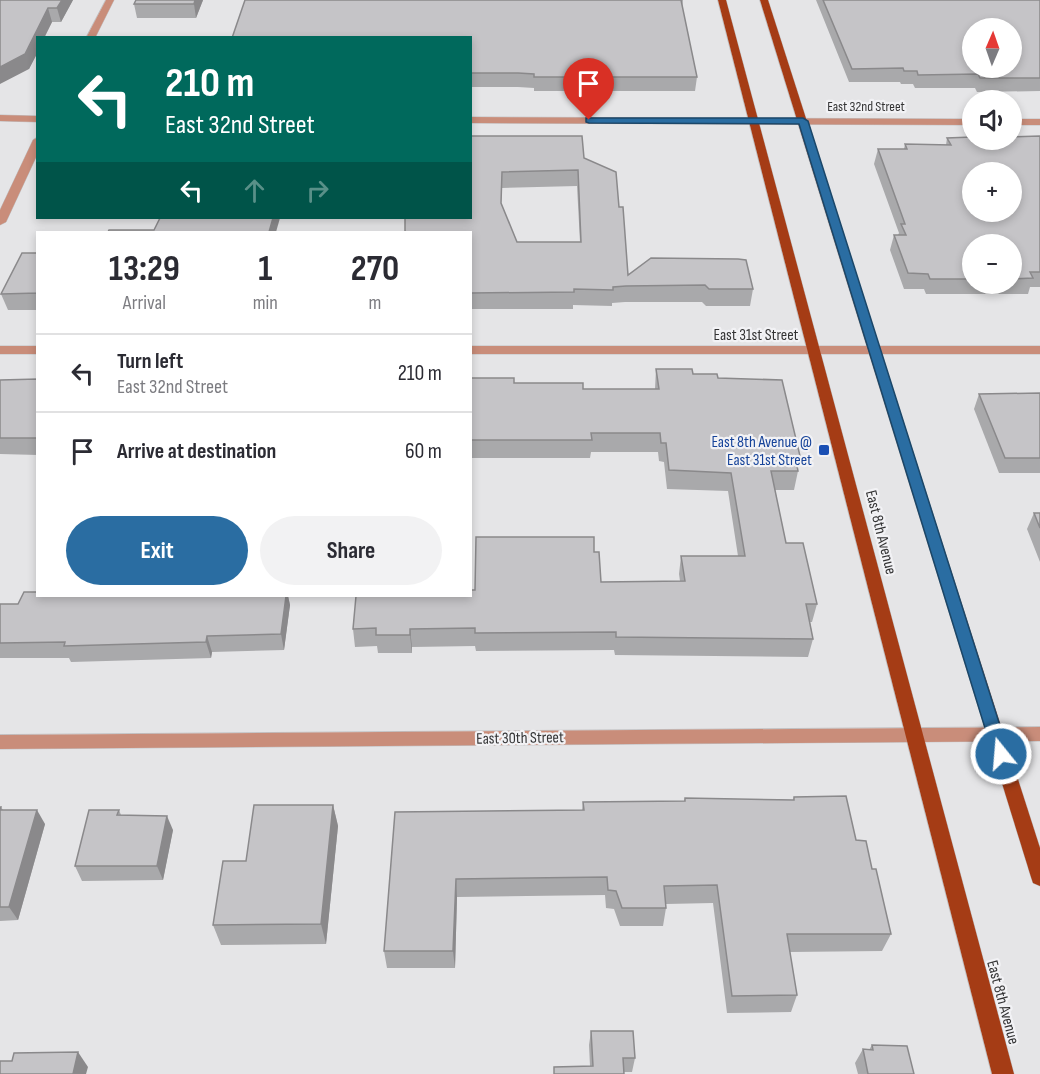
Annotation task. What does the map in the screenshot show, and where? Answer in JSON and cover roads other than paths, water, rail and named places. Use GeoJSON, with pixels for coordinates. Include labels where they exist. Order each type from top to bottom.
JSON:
{"type":"FeatureCollection","features":[{"type":"Feature","properties":{"kind":"main road","name":"East 8th Avenue"},"geometry":{"type":"LineString","coordinates":[[722,0],[1003,1074]]}},
{"type":"Feature","properties":{"kind":"main road"},"geometry":{"type":"LineString","coordinates":[[764,0],[1040,877]]}},
{"type":"Feature","properties":{"kind":"street"},"geometry":{"type":"LineString","coordinates":[[91,36],[110,0]]}},
{"type":"Feature","properties":{"kind":"street"},"geometry":{"type":"LineString","coordinates":[[0,118],[36,119]]}},
{"type":"Feature","properties":{"kind":"street","name":"East 32nd Street"},"geometry":{"type":"LineString","coordinates":[[472,120],[962,122]]}},
{"type":"Feature","properties":{"kind":"street"},"geometry":{"type":"LineString","coordinates":[[1022,122],[1040,122]]}},
{"type":"Feature","properties":{"kind":"street"},"geometry":{"type":"LineString","coordinates":[[0,222],[36,144]]}},
{"type":"Feature","properties":{"kind":"street"},"geometry":{"type":"LineString","coordinates":[[0,350],[36,350]]}},
{"type":"Feature","properties":{"kind":"street","name":"East 31st Street"},"geometry":{"type":"LineString","coordinates":[[472,350],[1040,350]]}},
{"type":"Feature","properties":{"kind":"street","name":"East 30th Street"},"geometry":{"type":"LineString","coordinates":[[0,742],[1040,734]]}},
{"type":"Feature","properties":{"kind":"place","name":"East 8th Avenue @ East 31st Street"},"geometry":{"type":"Point","coordinates":[824,450]}}]}
